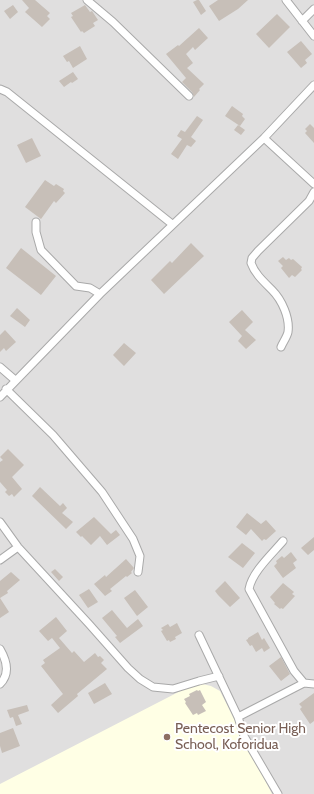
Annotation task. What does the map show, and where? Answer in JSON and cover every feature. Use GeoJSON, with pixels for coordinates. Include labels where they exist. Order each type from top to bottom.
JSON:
{"type":"FeatureCollection","features":[{"type":"Feature","properties":{"kind":"street"},"geometry":{"type":"LineString","coordinates":[[87,0],[113,22],[188,96]]}},
{"type":"Feature","properties":{"kind":"street"},"geometry":{"type":"LineString","coordinates":[[286,0],[314,36]]}},
{"type":"Feature","properties":{"kind":"street"},"geometry":{"type":"LineString","coordinates":[[302,21],[314,9]]}},
{"type":"Feature","properties":{"kind":"street"},"geometry":{"type":"LineString","coordinates":[[0,397],[6,389],[100,294],[264,138],[314,85]]}},
{"type":"Feature","properties":{"kind":"street"},"geometry":{"type":"LineString","coordinates":[[0,89],[7,92],[172,224]]}},
{"type":"Feature","properties":{"kind":"street"},"geometry":{"type":"LineString","coordinates":[[264,138],[314,184]]}},
{"type":"Feature","properties":{"kind":"street"},"geometry":{"type":"LineString","coordinates":[[281,347],[287,333],[288,322],[283,307],[273,292],[257,275],[250,263],[252,258],[309,201],[314,192]]}},
{"type":"Feature","properties":{"kind":"street"},"geometry":{"type":"LineString","coordinates":[[36,222],[36,232],[42,250],[76,286],[90,288],[100,294]]}},
{"type":"Feature","properties":{"kind":"street"},"geometry":{"type":"LineString","coordinates":[[0,367],[15,380]]}},
{"type":"Feature","properties":{"kind":"street"},"geometry":{"type":"LineString","coordinates":[[6,389],[53,435],[102,492],[133,539],[140,556],[138,572]]}},
{"type":"Feature","properties":{"kind":"street"},"geometry":{"type":"LineString","coordinates":[[0,522],[18,547],[128,668],[140,679],[153,687],[173,689],[220,676]]}},
{"type":"Feature","properties":{"kind":"street"},"geometry":{"type":"LineString","coordinates":[[283,541],[257,572],[250,582],[249,589],[294,671],[304,683]]}},
{"type":"Feature","properties":{"kind":"street"},"geometry":{"type":"LineString","coordinates":[[0,560],[18,547]]}},
{"type":"Feature","properties":{"kind":"street"},"geometry":{"type":"LineString","coordinates":[[199,635],[238,716],[244,736],[278,794]]}},
{"type":"Feature","properties":{"kind":"street"},"geometry":{"type":"LineString","coordinates":[[0,649],[4,656],[7,670],[4,681],[0,684]]}},
{"type":"Feature","properties":{"kind":"street"},"geometry":{"type":"LineString","coordinates":[[238,716],[304,683],[314,684]]}},
{"type":"Feature","properties":{"kind":"shaded area"},"geometry":{"type":"Polygon","coordinates":[[[0,0],[314,0],[314,794],[0,794],[0,0]]]}},
{"type":"Feature","properties":{"kind":"shaded area","name":"Pentecost Senior High School, Koforidua"},"geometry":{"type":"Polygon","coordinates":[[[198,683],[211,686],[220,691],[272,794],[0,794],[0,784],[198,683]]]}},
{"type":"Feature","properties":{"kind":"building"},"geometry":{"type":"Polygon","coordinates":[[[22,0],[35,0],[50,13],[47,16],[50,19],[42,27],[25,12],[29,8],[22,0]]]}},
{"type":"Feature","properties":{"kind":"building"},"geometry":{"type":"Polygon","coordinates":[[[199,0],[206,11],[201,15],[193,2],[199,0]]]}},
{"type":"Feature","properties":{"kind":"building"},"geometry":{"type":"Polygon","coordinates":[[[218,0],[248,0],[238,9],[219,21],[209,6],[218,0]]]}},
{"type":"Feature","properties":{"kind":"building"},"geometry":{"type":"Polygon","coordinates":[[[13,5],[18,12],[10,19],[4,11],[13,5]]]}},
{"type":"Feature","properties":{"kind":"building"},"geometry":{"type":"Polygon","coordinates":[[[85,5],[90,12],[92,11],[98,20],[93,23],[95,26],[84,33],[82,31],[81,32],[71,17],[73,16],[71,13],[85,5]]]}},
{"type":"Feature","properties":{"kind":"building"},"geometry":{"type":"Polygon","coordinates":[[[277,14],[290,27],[269,48],[256,34],[277,14]]]}},
{"type":"Feature","properties":{"kind":"building"},"geometry":{"type":"Polygon","coordinates":[[[199,28],[208,38],[195,50],[193,47],[186,54],[193,63],[187,68],[204,84],[194,97],[192,92],[182,82],[186,78],[166,54],[178,45],[179,46],[199,28]]]}},
{"type":"Feature","properties":{"kind":"building"},"geometry":{"type":"Polygon","coordinates":[[[301,41],[312,54],[305,60],[307,63],[301,68],[287,52],[301,41]]]}},
{"type":"Feature","properties":{"kind":"building"},"geometry":{"type":"Polygon","coordinates":[[[80,46],[87,59],[73,68],[69,61],[67,62],[63,56],[80,46]]]}},
{"type":"Feature","properties":{"kind":"building"},"geometry":{"type":"Polygon","coordinates":[[[73,72],[78,79],[64,87],[59,81],[73,72]]]}},
{"type":"Feature","properties":{"kind":"building"},"geometry":{"type":"Polygon","coordinates":[[[232,106],[243,114],[242,116],[245,119],[240,126],[225,116],[232,106]]]}},
{"type":"Feature","properties":{"kind":"building"},"geometry":{"type":"Polygon","coordinates":[[[197,116],[203,120],[191,137],[196,141],[191,147],[187,145],[178,159],[171,154],[182,139],[177,136],[181,130],[185,132],[197,116]]]}},
{"type":"Feature","properties":{"kind":"building"},"geometry":{"type":"Polygon","coordinates":[[[310,124],[314,128],[314,143],[305,133],[307,131],[305,129],[310,124]]]}},
{"type":"Feature","properties":{"kind":"building"},"geometry":{"type":"Polygon","coordinates":[[[238,125],[245,130],[241,135],[234,130],[238,125]]]}},
{"type":"Feature","properties":{"kind":"building"},"geometry":{"type":"Polygon","coordinates":[[[32,138],[41,156],[26,163],[17,145],[32,138]]]}},
{"type":"Feature","properties":{"kind":"building"},"geometry":{"type":"Polygon","coordinates":[[[45,180],[54,186],[56,184],[64,189],[63,191],[65,193],[56,203],[54,201],[41,219],[25,207],[45,180]]]}},
{"type":"Feature","properties":{"kind":"building"},"geometry":{"type":"Polygon","coordinates":[[[191,243],[204,256],[164,294],[151,280],[170,261],[172,263],[191,243]]]}},
{"type":"Feature","properties":{"kind":"building"},"geometry":{"type":"Polygon","coordinates":[[[21,248],[56,276],[41,295],[6,268],[21,248]]]}},
{"type":"Feature","properties":{"kind":"building"},"geometry":{"type":"Polygon","coordinates":[[[283,257],[286,260],[289,258],[291,260],[293,259],[302,267],[302,270],[295,277],[292,275],[289,278],[281,268],[283,266],[278,261],[283,257]]]}},
{"type":"Feature","properties":{"kind":"building"},"geometry":{"type":"Polygon","coordinates":[[[17,308],[30,320],[25,327],[10,316],[17,308]]]}},
{"type":"Feature","properties":{"kind":"building"},"geometry":{"type":"Polygon","coordinates":[[[242,310],[253,322],[245,330],[256,340],[246,349],[238,341],[242,336],[229,322],[242,310]]]}},
{"type":"Feature","properties":{"kind":"building"},"geometry":{"type":"Polygon","coordinates":[[[5,330],[16,342],[6,351],[4,348],[0,352],[0,335],[5,330]]]}},
{"type":"Feature","properties":{"kind":"building"},"geometry":{"type":"Polygon","coordinates":[[[124,343],[136,353],[124,366],[113,355],[124,343]]]}},
{"type":"Feature","properties":{"kind":"building"},"geometry":{"type":"Polygon","coordinates":[[[8,449],[24,465],[12,477],[22,489],[14,497],[12,494],[9,496],[5,492],[7,490],[0,482],[0,462],[3,460],[0,457],[8,449]]]}},
{"type":"Feature","properties":{"kind":"building"},"geometry":{"type":"Polygon","coordinates":[[[40,487],[60,506],[63,503],[67,508],[62,513],[73,522],[66,529],[32,496],[40,487]]]}},
{"type":"Feature","properties":{"kind":"building"},"geometry":{"type":"Polygon","coordinates":[[[247,513],[261,524],[266,520],[276,531],[266,540],[264,539],[262,541],[251,529],[246,535],[236,527],[247,513]]]}},
{"type":"Feature","properties":{"kind":"building"},"geometry":{"type":"Polygon","coordinates":[[[94,517],[111,534],[116,530],[120,535],[107,545],[100,536],[91,545],[76,532],[94,517]]]}},
{"type":"Feature","properties":{"kind":"building"},"geometry":{"type":"Polygon","coordinates":[[[314,537],[314,550],[308,555],[301,548],[314,537]]]}},
{"type":"Feature","properties":{"kind":"building"},"geometry":{"type":"Polygon","coordinates":[[[242,543],[255,553],[243,568],[228,557],[242,543]]]}},
{"type":"Feature","properties":{"kind":"building"},"geometry":{"type":"Polygon","coordinates":[[[291,552],[297,560],[293,563],[296,568],[283,578],[274,566],[277,563],[276,561],[282,556],[284,558],[291,552]]]}},
{"type":"Feature","properties":{"kind":"building"},"geometry":{"type":"Polygon","coordinates":[[[126,559],[134,568],[131,572],[132,573],[110,589],[112,591],[105,596],[94,584],[105,575],[106,577],[126,559]]]}},
{"type":"Feature","properties":{"kind":"building"},"geometry":{"type":"Polygon","coordinates":[[[55,569],[63,577],[59,581],[51,572],[55,569]]]}},
{"type":"Feature","properties":{"kind":"building"},"geometry":{"type":"Polygon","coordinates":[[[11,572],[20,580],[7,591],[8,593],[0,598],[0,581],[11,572]]]}},
{"type":"Feature","properties":{"kind":"building"},"geometry":{"type":"Polygon","coordinates":[[[225,581],[240,598],[230,607],[215,591],[225,581]]]}},
{"type":"Feature","properties":{"kind":"building"},"geometry":{"type":"Polygon","coordinates":[[[283,583],[294,592],[292,594],[295,596],[283,609],[280,609],[274,604],[275,603],[270,597],[283,583]]]}},
{"type":"Feature","properties":{"kind":"building"},"geometry":{"type":"Polygon","coordinates":[[[89,589],[98,602],[88,608],[79,595],[89,589]]]}},
{"type":"Feature","properties":{"kind":"building"},"geometry":{"type":"Polygon","coordinates":[[[135,590],[148,607],[137,616],[124,598],[135,590]]]}},
{"type":"Feature","properties":{"kind":"building"},"geometry":{"type":"Polygon","coordinates":[[[0,598],[9,612],[0,618],[0,598]]]}},
{"type":"Feature","properties":{"kind":"building"},"geometry":{"type":"Polygon","coordinates":[[[112,610],[127,628],[138,619],[143,626],[120,643],[115,637],[117,636],[102,618],[112,610]]]}},
{"type":"Feature","properties":{"kind":"building"},"geometry":{"type":"Polygon","coordinates":[[[56,617],[67,631],[59,638],[72,653],[74,651],[84,662],[95,653],[98,657],[100,656],[104,660],[101,663],[107,669],[77,694],[78,696],[58,713],[51,705],[63,694],[41,666],[45,663],[43,660],[60,648],[52,638],[48,641],[39,631],[56,617]]]}},
{"type":"Feature","properties":{"kind":"building"},"geometry":{"type":"Polygon","coordinates":[[[177,623],[182,633],[175,637],[176,639],[170,642],[169,640],[167,641],[161,631],[163,630],[161,628],[168,624],[170,627],[177,623]]]}},
{"type":"Feature","properties":{"kind":"building"},"geometry":{"type":"Polygon","coordinates":[[[258,632],[262,640],[264,638],[270,648],[264,652],[262,648],[256,652],[252,645],[250,646],[246,640],[258,632]]]}},
{"type":"Feature","properties":{"kind":"building"},"geometry":{"type":"Polygon","coordinates":[[[281,657],[290,674],[281,681],[269,666],[281,657]]]}},
{"type":"Feature","properties":{"kind":"building"},"geometry":{"type":"Polygon","coordinates":[[[105,683],[112,694],[94,704],[88,693],[105,683]]]}},
{"type":"Feature","properties":{"kind":"building"},"geometry":{"type":"Polygon","coordinates":[[[200,690],[206,702],[202,705],[206,711],[198,715],[197,713],[193,715],[184,699],[190,696],[189,694],[200,690]]]}},
{"type":"Feature","properties":{"kind":"building"},"geometry":{"type":"Polygon","coordinates":[[[314,693],[314,721],[310,724],[300,709],[302,707],[299,704],[314,693]]]}},
{"type":"Feature","properties":{"kind":"building"},"geometry":{"type":"Polygon","coordinates":[[[27,705],[29,711],[18,715],[22,724],[16,726],[13,717],[10,718],[7,710],[27,705]]]}},
{"type":"Feature","properties":{"kind":"building"},"geometry":{"type":"Polygon","coordinates":[[[13,728],[20,746],[2,753],[0,746],[0,733],[13,728]]]}},
{"type":"Feature","properties":{"kind":"place","name":"Pentecost Senior High School, Koforidua"},"geometry":{"type":"Point","coordinates":[167,737]}}]}
